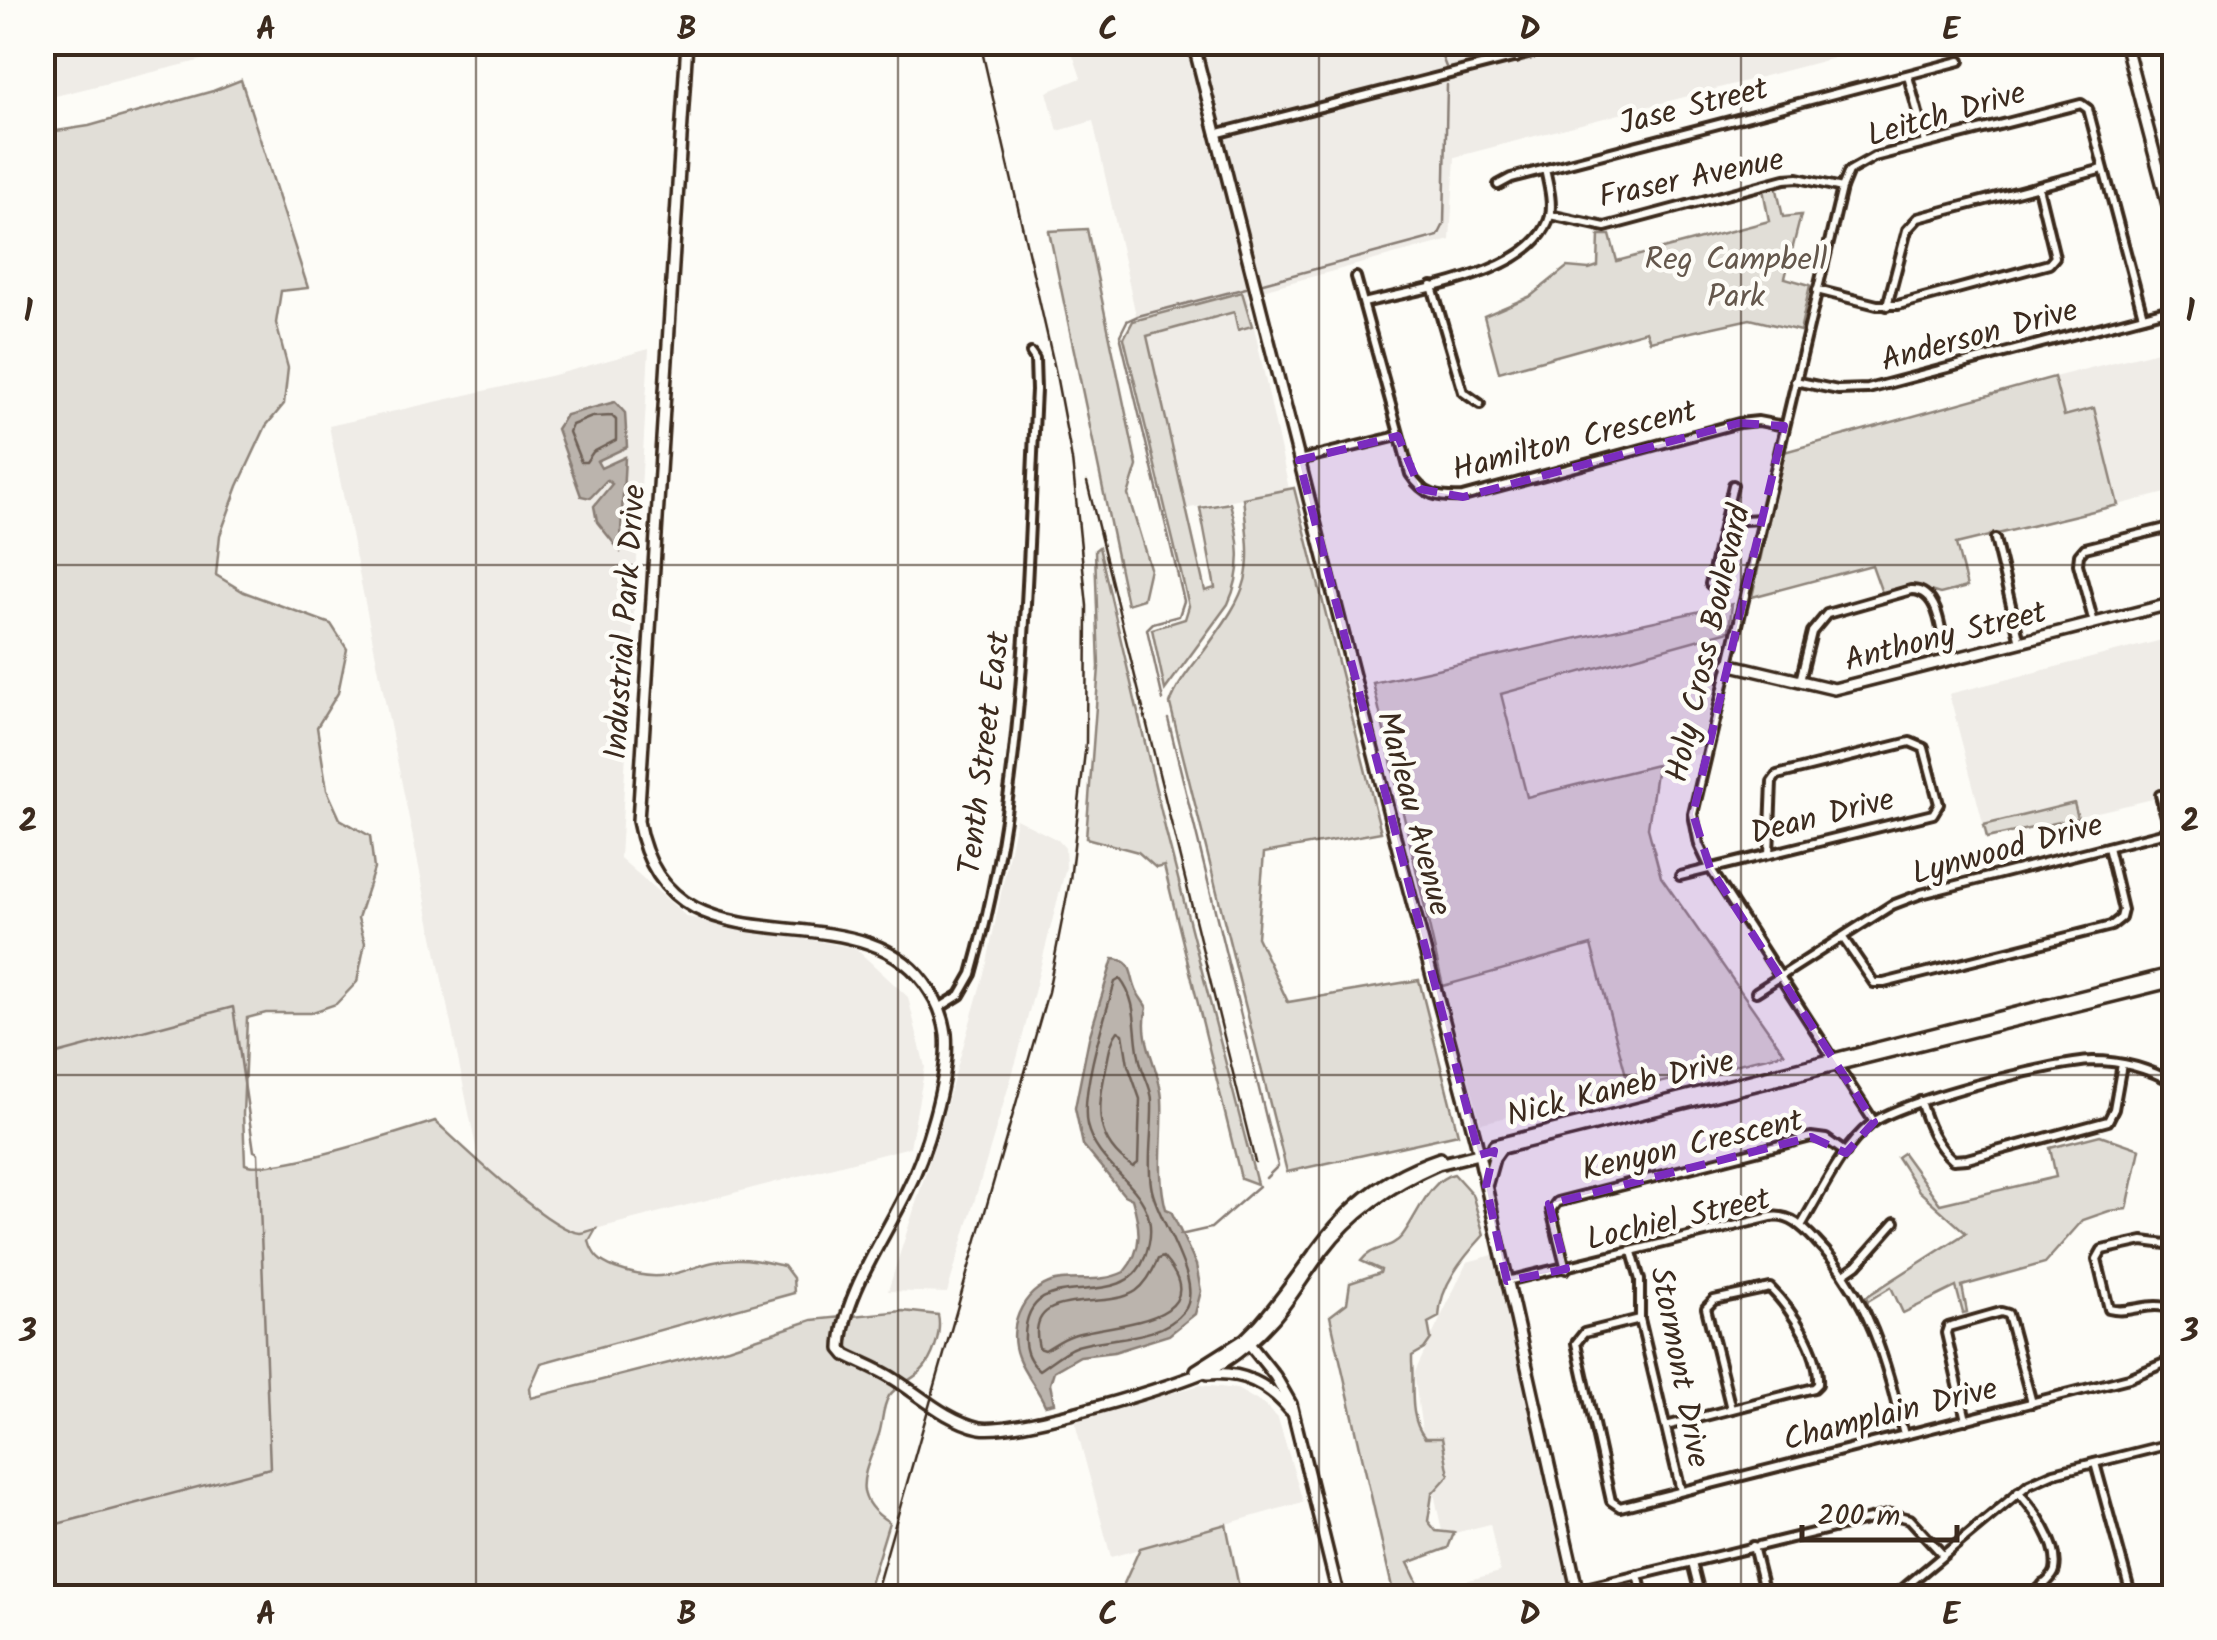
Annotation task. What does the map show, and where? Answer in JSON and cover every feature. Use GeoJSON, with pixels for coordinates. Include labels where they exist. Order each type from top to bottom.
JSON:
{"type":"FeatureCollection","features":[{"type":"Feature","properties":{"kind":"street","name":"Industrial Park Drive"},"geometry":{"type":"LineString","coordinates":[[687,42],[639,785],[642,841],[658,874],[692,908],[733,923],[867,941],[906,964],[929,988],[939,1008]]}},
{"type":"Feature","properties":{"kind":"street","name":"Marleau Avenue"},"geometry":{"type":"LineString","coordinates":[[1193,42],[1478,1152],[1578,1594]]}},
{"type":"Feature","properties":{"kind":"street"},"geometry":{"type":"LineString","coordinates":[[1512,42],[1516,58]]}},
{"type":"Feature","properties":{"kind":"street"},"geometry":{"type":"LineString","coordinates":[[1215,134],[1575,42]]}},
{"type":"Feature","properties":{"kind":"street"},"geometry":{"type":"LineString","coordinates":[[2126,42],[2174,228]]}},
{"type":"Feature","properties":{"kind":"street","name":"Jase Street"},"geometry":{"type":"LineString","coordinates":[[1498,185],[1545,169],[1960,61]]}},
{"type":"Feature","properties":{"kind":"street"},"geometry":{"type":"LineString","coordinates":[[1908,76],[1926,143]]}},
{"type":"Feature","properties":{"kind":"street","name":"Leitch Drive"},"geometry":{"type":"LineString","coordinates":[[1784,426],[1842,188],[1849,171],[1860,162],[2081,104],[2088,109],[2103,169]]}},
{"type":"Feature","properties":{"kind":"street"},"geometry":{"type":"LineString","coordinates":[[1364,303],[1520,257],[1542,234],[1550,215],[1545,169]]}},
{"type":"Feature","properties":{"kind":"street"},"geometry":{"type":"LineString","coordinates":[[1888,306],[1911,223],[2103,169],[2143,316]]}},
{"type":"Feature","properties":{"kind":"street","name":"Fraser Avenue"},"geometry":{"type":"LineString","coordinates":[[1550,215],[1605,227],[1786,179],[1842,188]]}},
{"type":"Feature","properties":{"kind":"street"},"geometry":{"type":"LineString","coordinates":[[1817,290],[1888,306],[2049,264],[2055,256],[2054,246],[2038,186]]}},
{"type":"Feature","properties":{"kind":"street","name":"Hamilton Crescent"},"geometry":{"type":"LineString","coordinates":[[1356,277],[1410,474],[1420,489],[1444,498],[1462,497],[1739,423],[1758,421],[1784,426]]}},
{"type":"Feature","properties":{"kind":"street"},"geometry":{"type":"LineString","coordinates":[[1432,286],[1463,392],[1480,404]]}},
{"type":"Feature","properties":{"kind":"street","name":"Anderson Drive"},"geometry":{"type":"LineString","coordinates":[[1795,380],[1838,390],[1868,390],[2174,308]]}},
{"type":"Feature","properties":{"kind":"street","name":"Tenth Street East"},"geometry":{"type":"LineString","coordinates":[[939,1008],[960,996],[972,974],[1008,812],[1019,718],[1036,390],[1035,359],[1030,353]]}},
{"type":"Feature","properties":{"kind":"street","name":"Holy Cross Boulevard"},"geometry":{"type":"LineString","coordinates":[[1784,426],[1693,814],[1699,844],[1710,868],[1874,1122]]}},
{"type":"Feature","properties":{"kind":"street"},"geometry":{"type":"LineString","coordinates":[[1299,460],[1398,436]]}},
{"type":"Feature","properties":{"kind":"street"},"geometry":{"type":"LineString","coordinates":[[1710,584],[1734,485]]}},
{"type":"Feature","properties":{"kind":"street"},"geometry":{"type":"LineString","coordinates":[[1725,520],[1762,518]]}},
{"type":"Feature","properties":{"kind":"street"},"geometry":{"type":"LineString","coordinates":[[2095,624],[2078,564],[2085,548],[2162,529],[2174,536]]}},
{"type":"Feature","properties":{"kind":"street"},"geometry":{"type":"LineString","coordinates":[[1995,540],[2020,642]]}},
{"type":"Feature","properties":{"kind":"street"},"geometry":{"type":"LineString","coordinates":[[1800,682],[1812,632],[1827,614],[1911,590],[1929,595],[1934,605],[1946,661]]}},
{"type":"Feature","properties":{"kind":"street","name":"Anthony Street"},"geometry":{"type":"LineString","coordinates":[[1728,664],[1834,688],[2174,603]]}},
{"type":"Feature","properties":{"kind":"street","name":"Dean Drive"},"geometry":{"type":"LineString","coordinates":[[1680,876],[1933,814],[1939,804],[1926,750],[1916,742],[1779,774],[1772,782],[1769,854]]}},
{"type":"Feature","properties":{"kind":"street"},"geometry":{"type":"LineString","coordinates":[[2160,794],[2173,830],[2174,845]]}},
{"type":"Feature","properties":{"kind":"street","name":"Lynwood Drive"},"geometry":{"type":"LineString","coordinates":[[1756,992],[1892,905],[1921,894],[2173,830]]}},
{"type":"Feature","properties":{"kind":"street"},"geometry":{"type":"LineString","coordinates":[[1842,938],[1865,973],[1874,982],[1884,983],[2110,926],[2121,918],[2123,910],[2108,847]]}},
{"type":"Feature","properties":{"kind":"street","name":"Nick Kaneb Drive"},"geometry":{"type":"LineString","coordinates":[[1478,1152],[1501,1150],[2174,973]]}},
{"type":"Feature","properties":{"kind":"street","name":"Nick Kaneb Drive"},"geometry":{"type":"LineString","coordinates":[[939,1008],[946,1032],[937,1096],[910,1184],[856,1294],[840,1346],[850,1357],[891,1377],[946,1414],[980,1428],[1026,1424],[1191,1379],[1276,1317],[1323,1250],[1360,1209],[1438,1164],[2174,981]]}},
{"type":"Feature","properties":{"kind":"street"},"geometry":{"type":"LineString","coordinates":[[1801,1226],[1846,1153],[1874,1122],[1896,1109],[2071,1063],[2122,1064],[2174,1083]]}},
{"type":"Feature","properties":{"kind":"street"},"geometry":{"type":"LineString","coordinates":[[1920,1101],[1930,1130],[1944,1152],[1953,1160],[1967,1159],[2108,1121],[2122,1064]]}},
{"type":"Feature","properties":{"kind":"street","name":"Kenyon Crescent"},"geometry":{"type":"LineString","coordinates":[[1566,1269],[1551,1210],[1557,1202],[1812,1137],[1826,1139],[1846,1153]]}},
{"type":"Feature","properties":{"kind":"street"},"geometry":{"type":"LineString","coordinates":[[1486,1186],[1494,1158],[1501,1150]]}},
{"type":"Feature","properties":{"kind":"street","name":"Lochiel Street"},"geometry":{"type":"LineString","coordinates":[[1507,1281],[1770,1216],[1785,1216],[1801,1226],[1844,1274],[1876,1332],[1904,1435]]}},
{"type":"Feature","properties":{"kind":"street"},"geometry":{"type":"LineString","coordinates":[[1844,1274],[1895,1222]]}},
{"type":"Feature","properties":{"kind":"street"},"geometry":{"type":"LineString","coordinates":[[2174,1246],[2156,1241],[2137,1242],[2102,1250],[2097,1259],[2109,1308],[2117,1311],[2151,1304],[2174,1310]]}},
{"type":"Feature","properties":{"kind":"street","name":"Stormont Drive"},"geometry":{"type":"LineString","coordinates":[[1632,1252],[1640,1280],[1640,1319],[1681,1492]]}},
{"type":"Feature","properties":{"kind":"street"},"geometry":{"type":"LineString","coordinates":[[1666,1426],[1731,1409],[1818,1384],[1817,1370],[1800,1330],[1770,1288],[1714,1300],[1706,1308],[1731,1409]]}},
{"type":"Feature","properties":{"kind":"street"},"geometry":{"type":"LineString","coordinates":[[1966,1420],[1946,1333],[1955,1323],[2001,1312],[2008,1314],[2032,1403]]}},
{"type":"Feature","properties":{"kind":"street","name":"Champlain Drive"},"geometry":{"type":"LineString","coordinates":[[1640,1319],[1584,1333],[1576,1343],[1614,1505],[1622,1507],[2142,1374],[2174,1359]]}},
{"type":"Feature","properties":{"kind":"street","name":"Nick Kaneb Drive"},"geometry":{"type":"LineString","coordinates":[[1158,1388],[1247,1341]]}},
{"type":"Feature","properties":{"kind":"street"},"geometry":{"type":"LineString","coordinates":[[1247,1341],[1284,1390],[1297,1426],[1339,1598]]}},
{"type":"Feature","properties":{"kind":"street"},"geometry":{"type":"LineString","coordinates":[[1191,1379],[1230,1373],[1255,1380],[1280,1398],[1297,1426]]}},
{"type":"Feature","properties":{"kind":"street"},"geometry":{"type":"LineString","coordinates":[[1892,1598],[2018,1492],[2047,1476],[2172,1444],[2174,1459]]}},
{"type":"Feature","properties":{"kind":"street"},"geometry":{"type":"LineString","coordinates":[[2095,1463],[2132,1598]]}},
{"type":"Feature","properties":{"kind":"street"},"geometry":{"type":"LineString","coordinates":[[2018,1492],[2043,1520],[2056,1568],[2027,1598]]}},
{"type":"Feature","properties":{"kind":"street"},"geometry":{"type":"LineString","coordinates":[[1578,1594],[1638,1575],[1892,1514],[1910,1519],[1942,1554]]}},
{"type":"Feature","properties":{"kind":"street"},"geometry":{"type":"LineString","coordinates":[[1754,1546],[1766,1598]]}},
{"type":"Feature","properties":{"kind":"street"},"geometry":{"type":"LineString","coordinates":[[1692,1562],[1701,1598]]}},
{"type":"Feature","properties":{"kind":"street"},"geometry":{"type":"LineString","coordinates":[[1638,1575],[1644,1598]]}},
{"type":"Feature","properties":{"kind":"street"},"geometry":{"type":"LineString","coordinates":[[2043,1584],[2054,1598]]}},
{"type":"Feature","properties":{"kind":"street"},"geometry":{"type":"LineString","coordinates":[[1904,1587],[1914,1598]]}},
{"type":"Feature","properties":{"kind":"highlighted area"},"geometry":{"type":"Polygon","coordinates":[[[1739,423],[1784,426],[1693,814],[1710,868],[1874,1122],[1846,1153],[1811,1137],[1549,1204],[1566,1269],[1507,1281],[1486,1186],[1494,1151],[1479,1155],[1299,460],[1398,436],[1420,489],[1463,497],[1739,423]]]}},
{"type":"Feature","properties":{"kind":"shaded area"},"geometry":{"type":"Polygon","coordinates":[[[42,43],[228,43],[231,53],[43,99],[42,43]]]}},
{"type":"Feature","properties":{"kind":"shaded area"},"geometry":{"type":"Polygon","coordinates":[[[1069,43],[1891,43],[1455,157],[1450,240],[1247,294],[1289,489],[1179,510],[1093,121],[1058,131],[1047,92],[1081,78],[1069,43]]]}},
{"type":"Feature","properties":{"kind":"shaded area"},"geometry":{"type":"Polygon","coordinates":[[[2174,347],[2174,491],[2118,505],[2094,409],[2064,416],[2054,377],[2174,347]]]}},
{"type":"Feature","properties":{"kind":"shaded area"},"geometry":{"type":"Polygon","coordinates":[[[649,349],[620,858],[687,917],[855,948],[908,997],[925,1067],[910,1147],[580,1233],[558,1225],[479,1162],[329,426],[558,374],[649,349]]]}},
{"type":"Feature","properties":{"kind":"shaded area"},"geometry":{"type":"Polygon","coordinates":[[[1729,631],[1699,754],[1527,797],[1501,693],[1729,631]]]}},
{"type":"Feature","properties":{"kind":"shaded area"},"geometry":{"type":"Polygon","coordinates":[[[2174,637],[2174,794],[1987,838],[1949,694],[2174,637]]]}},
{"type":"Feature","properties":{"kind":"shaded area"},"geometry":{"type":"Polygon","coordinates":[[[1016,819],[1058,840],[1065,848],[1066,867],[1018,1055],[947,1293],[888,1291],[987,963],[1016,819]]]}},
{"type":"Feature","properties":{"kind":"shaded area"},"geometry":{"type":"Polygon","coordinates":[[[1591,945],[1630,1090],[1481,1123],[1443,986],[1591,945]]]}},
{"type":"Feature","properties":{"kind":"shaded area"},"geometry":{"type":"Polygon","coordinates":[[[1493,1255],[1572,1597],[1400,1598],[1500,1572],[1490,1524],[1443,1536],[1414,1374],[1467,1262],[1493,1255]]]}},
{"type":"Feature","properties":{"kind":"shaded area"},"geometry":{"type":"Polygon","coordinates":[[[1201,1385],[1237,1389],[1265,1405],[1278,1418],[1303,1502],[1111,1557],[1074,1419],[1201,1385]]]}},
{"type":"Feature","properties":{"kind":"green space"},"geometry":{"type":"Polygon","coordinates":[[[241,80],[308,288],[281,291],[276,323],[288,368],[284,404],[266,426],[238,486],[220,535],[216,575],[244,592],[331,624],[347,649],[338,693],[317,727],[327,790],[340,819],[370,836],[374,869],[358,918],[365,943],[357,982],[336,1004],[310,1013],[266,1013],[247,1018],[245,1164],[259,1166],[307,1158],[435,1121],[548,1218],[580,1233],[596,1229],[589,1241],[598,1258],[610,1266],[652,1276],[719,1261],[749,1259],[784,1266],[793,1278],[794,1293],[541,1363],[530,1388],[531,1398],[728,1348],[812,1320],[903,1311],[938,1315],[937,1337],[925,1367],[889,1396],[866,1471],[864,1492],[868,1502],[889,1522],[866,1597],[43,1597],[43,133],[89,126],[241,80]]]}},
{"type":"Feature","properties":{"kind":"green space","name":"Reg Campbell Park"},"geometry":{"type":"Polygon","coordinates":[[[1776,185],[1783,217],[1801,215],[1785,278],[1810,285],[1800,331],[1750,319],[1650,341],[1646,331],[1499,372],[1484,316],[1531,296],[1567,267],[1598,266],[1599,235],[1610,235],[1617,261],[1769,221],[1763,189],[1776,185]]]}},
{"type":"Feature","properties":{"kind":"green space"},"geometry":{"type":"Polygon","coordinates":[[[1087,229],[1137,466],[1128,495],[1150,568],[1143,599],[1127,604],[1049,231],[1087,229]]]}},
{"type":"Feature","properties":{"kind":"green space"},"geometry":{"type":"Polygon","coordinates":[[[1242,292],[1252,326],[1238,330],[1234,312],[1147,336],[1205,591],[1215,588],[1200,508],[1230,503],[1239,554],[1228,604],[1165,690],[1152,629],[1185,619],[1189,606],[1124,338],[1133,321],[1242,292]]]}},
{"type":"Feature","properties":{"kind":"green space"},"geometry":{"type":"Polygon","coordinates":[[[2054,377],[2064,416],[2094,408],[2118,505],[1956,544],[1967,587],[1940,594],[1910,585],[1882,593],[1872,565],[1752,597],[1784,452],[2054,377]]]}},
{"type":"Feature","properties":{"kind":"green space"},"geometry":{"type":"Polygon","coordinates":[[[1294,488],[1381,832],[1264,853],[1257,937],[1288,1002],[1419,980],[1458,1134],[1287,1172],[1170,704],[1240,595],[1248,564],[1243,498],[1294,488]]]}},
{"type":"Feature","properties":{"kind":"green space"},"geometry":{"type":"Polygon","coordinates":[[[1099,547],[1166,832],[1257,1184],[1241,1178],[1164,866],[1156,868],[1138,852],[1086,838],[1099,667],[1095,550],[1099,547]]]}},
{"type":"Feature","properties":{"kind":"green space"},"geometry":{"type":"Polygon","coordinates":[[[1732,604],[1729,631],[1501,694],[1527,797],[1657,765],[1648,828],[1661,877],[1784,1053],[1630,1090],[1591,945],[1443,986],[1373,683],[1732,604]]]}},
{"type":"Feature","properties":{"kind":"green space"},"geometry":{"type":"Polygon","coordinates":[[[2074,803],[2078,818],[1987,838],[1984,825],[2074,803]]]}},
{"type":"Feature","properties":{"kind":"green space"},"geometry":{"type":"Polygon","coordinates":[[[2100,1135],[2140,1149],[2127,1209],[2083,1220],[2045,1263],[1962,1286],[1967,1312],[1963,1313],[1956,1287],[1903,1313],[1891,1287],[1868,1301],[1866,1297],[1966,1233],[1919,1191],[1897,1157],[1903,1153],[1940,1204],[2056,1177],[2050,1148],[2100,1135]]]}},
{"type":"Feature","properties":{"kind":"green space"},"geometry":{"type":"Polygon","coordinates":[[[1454,1174],[1472,1194],[1484,1235],[1454,1273],[1439,1317],[1428,1323],[1431,1339],[1412,1356],[1412,1362],[1416,1421],[1425,1438],[1442,1438],[1449,1475],[1432,1494],[1428,1521],[1436,1531],[1454,1533],[1448,1548],[1408,1563],[1421,1590],[1394,1596],[1330,1316],[1347,1303],[1350,1283],[1380,1273],[1381,1270],[1361,1261],[1365,1256],[1397,1240],[1437,1183],[1454,1174]]]}},
{"type":"Feature","properties":{"kind":"green space"},"geometry":{"type":"Polygon","coordinates":[[[1226,1524],[1241,1597],[1118,1597],[1140,1548],[1226,1524]]]}},
{"type":"Feature","properties":{"kind":"water"},"geometry":{"type":"Polygon","coordinates":[[[615,402],[625,413],[627,447],[597,461],[601,468],[625,457],[620,551],[597,522],[594,506],[612,484],[607,480],[590,498],[581,496],[557,429],[566,415],[615,402]]]}},
{"type":"Feature","properties":{"kind":"water"},"geometry":{"type":"Polygon","coordinates":[[[1113,959],[1128,966],[1147,1008],[1145,1031],[1162,1099],[1163,1195],[1166,1209],[1171,1211],[1196,1265],[1201,1291],[1195,1314],[1169,1335],[1114,1352],[1080,1356],[1054,1371],[1050,1384],[1054,1403],[1045,1405],[1021,1364],[1015,1345],[1014,1332],[1022,1308],[1029,1297],[1049,1283],[1124,1272],[1137,1246],[1132,1199],[1124,1195],[1083,1145],[1075,1108],[1089,1038],[1113,959]]]}},
{"type":"Feature","properties":{"kind":"waterway"},"geometry":{"type":"LineString","coordinates":[[1436,42],[1446,67]]}},
{"type":"Feature","properties":{"kind":"waterway"},"geometry":{"type":"LineString","coordinates":[[1263,283],[1438,236],[1444,224],[1447,85]]}},
{"type":"Feature","properties":{"kind":"waterway"},"geometry":{"type":"LineString","coordinates":[[1163,700],[1147,629],[1153,623],[1179,616],[1184,601],[1120,335],[1127,321],[1138,316],[1246,288]]}},
{"type":"Feature","properties":{"kind":"waterway"},"geometry":{"type":"LineString","coordinates":[[1168,719],[1278,1166],[1266,1178]]}},
{"type":"Feature","properties":{"kind":"waterway"},"geometry":{"type":"LineString","coordinates":[[42,1058],[233,1007],[254,1151],[258,1153],[270,1468],[42,1528]]}},
{"type":"Feature","properties":{"kind":"waterway"},"geometry":{"type":"LineString","coordinates":[[1180,1235],[1211,1228],[1259,1186]]}},
{"type":"Feature","properties":{"kind":"railway"},"geometry":{"type":"LineString","coordinates":[[874,1598],[1048,992],[1070,880],[1086,743],[1087,606],[1072,460],[980,42]]}},
{"type":"Feature","properties":{"kind":"railway"},"geometry":{"type":"LineString","coordinates":[[1087,482],[1255,1162]]}}]}
